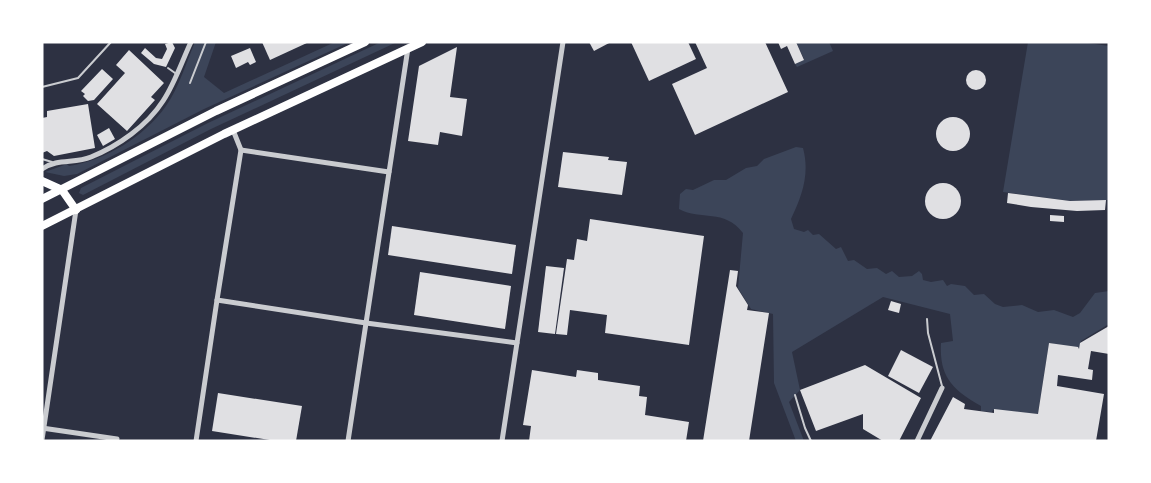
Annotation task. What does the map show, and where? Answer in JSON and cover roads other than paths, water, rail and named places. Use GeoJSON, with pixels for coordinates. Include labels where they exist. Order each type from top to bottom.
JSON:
{"type":"FeatureCollection","features":[{"type":"Feature","properties":{"kind":"main road"},"geometry":{"type":"LineString","coordinates":[[42,199],[216,111],[365,42]]}},
{"type":"Feature","properties":{"kind":"main road"},"geometry":{"type":"LineString","coordinates":[[42,226],[233,130],[422,42]]}},
{"type":"Feature","properties":{"kind":"main road"},"geometry":{"type":"LineString","coordinates":[[42,181],[62,190],[76,210]]}},
{"type":"Feature","properties":{"kind":"street"},"geometry":{"type":"LineString","coordinates":[[42,169],[52,162],[90,157],[132,134],[164,100],[191,42]]}},
{"type":"Feature","properties":{"kind":"street"},"geometry":{"type":"LineString","coordinates":[[502,441],[562,42]]}},
{"type":"Feature","properties":{"kind":"street"},"geometry":{"type":"LineString","coordinates":[[348,441],[408,48]]}},
{"type":"Feature","properties":{"kind":"street"},"geometry":{"type":"LineString","coordinates":[[196,441],[241,150],[233,130]]}},
{"type":"Feature","properties":{"kind":"street"},"geometry":{"type":"LineString","coordinates":[[241,150],[389,172]]}},
{"type":"Feature","properties":{"kind":"street"},"geometry":{"type":"LineString","coordinates":[[42,440],[76,210]]}},
{"type":"Feature","properties":{"kind":"street"},"geometry":{"type":"LineString","coordinates":[[217,300],[517,343]]}},
{"type":"Feature","properties":{"kind":"street"},"geometry":{"type":"LineString","coordinates":[[917,441],[942,388]]}},
{"type":"Feature","properties":{"kind":"street"},"geometry":{"type":"LineString","coordinates":[[43,428],[117,439]]}},
{"type":"Feature","properties":{"kind":"lane"},"geometry":{"type":"LineString","coordinates":[[42,87],[78,78],[111,42]]}},
{"type":"Feature","properties":{"kind":"lane"},"geometry":{"type":"LineString","coordinates":[[189,83],[206,42]]}},
{"type":"Feature","properties":{"kind":"lane"},"geometry":{"type":"LineString","coordinates":[[168,68],[176,74]]}},
{"type":"Feature","properties":{"kind":"lane"},"geometry":{"type":"LineString","coordinates":[[42,159],[52,162]]}},
{"type":"Feature","properties":{"kind":"lane"},"geometry":{"type":"LineString","coordinates":[[927,319],[931,346],[942,388]]}},
{"type":"Feature","properties":{"kind":"lane"},"geometry":{"type":"LineString","coordinates":[[795,395],[811,441]]}}]}
